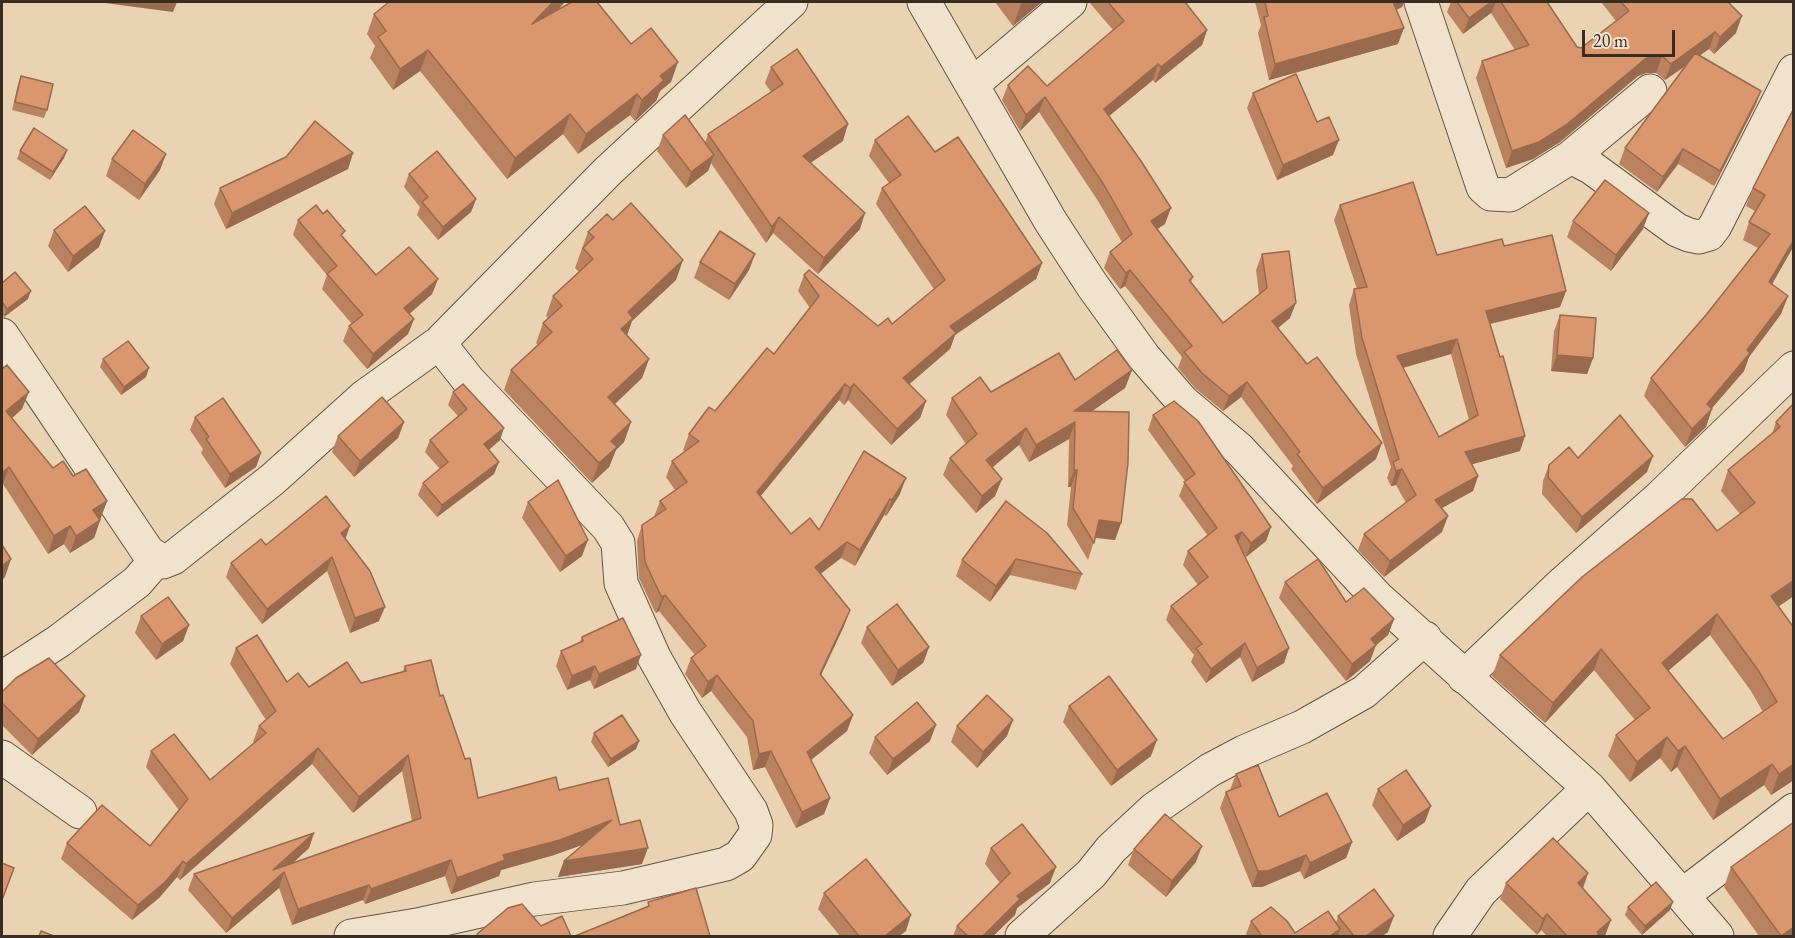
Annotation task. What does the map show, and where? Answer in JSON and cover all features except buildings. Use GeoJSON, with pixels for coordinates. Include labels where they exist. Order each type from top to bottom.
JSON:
{"type":"FeatureCollection","features":[{"type":"Feature","properties":{"kind":"street"},"geometry":{"type":"LineString","coordinates":[[2,335],[156,560],[163,562],[173,558],[273,479],[364,398],[440,344],[608,171],[791,2]]}},
{"type":"Feature","properties":{"kind":"street"},"geometry":{"type":"LineString","coordinates":[[924,2],[974,84],[1051,222],[1092,285],[1144,357],[1183,402],[1239,449],[1377,597],[1589,788],[1717,936]]}},
{"type":"Feature","properties":{"kind":"street"},"geometry":{"type":"LineString","coordinates":[[974,84],[1070,2]]}},
{"type":"Feature","properties":{"kind":"street"},"geometry":{"type":"LineString","coordinates":[[1420,2],[1483,187],[1491,194],[1510,195],[1571,157],[1650,91]]}},
{"type":"Feature","properties":{"kind":"street"},"geometry":{"type":"LineString","coordinates":[[1571,157],[1592,168],[1677,230],[1699,237],[1709,234],[1794,71]]}},
{"type":"Feature","properties":{"kind":"street"},"geometry":{"type":"LineString","coordinates":[[351,936],[417,925],[534,899],[623,888],[726,864],[740,856],[755,835],[756,825],[752,811],[685,712],[654,657],[621,583],[618,543],[608,527],[469,381],[440,344]]}},
{"type":"Feature","properties":{"kind":"street"},"geometry":{"type":"LineString","coordinates":[[1464,677],[1564,582],[1660,497],[1794,368]]}},
{"type":"Feature","properties":{"kind":"street"},"geometry":{"type":"LineString","coordinates":[[2,678],[59,641],[137,582],[156,560]]}},
{"type":"Feature","properties":{"kind":"street"},"geometry":{"type":"LineString","coordinates":[[1022,936],[1091,874],[1111,849],[1154,809],[1210,770],[1244,752],[1302,727],[1364,692],[1425,638]]}},
{"type":"Feature","properties":{"kind":"street"},"geometry":{"type":"LineString","coordinates":[[2,757],[80,812]]}},
{"type":"Feature","properties":{"kind":"street"},"geometry":{"type":"LineString","coordinates":[[1450,936],[1481,891],[1589,788]]}},
{"type":"Feature","properties":{"kind":"street"},"geometry":{"type":"LineString","coordinates":[[1683,895],[1794,810]]}}]}
